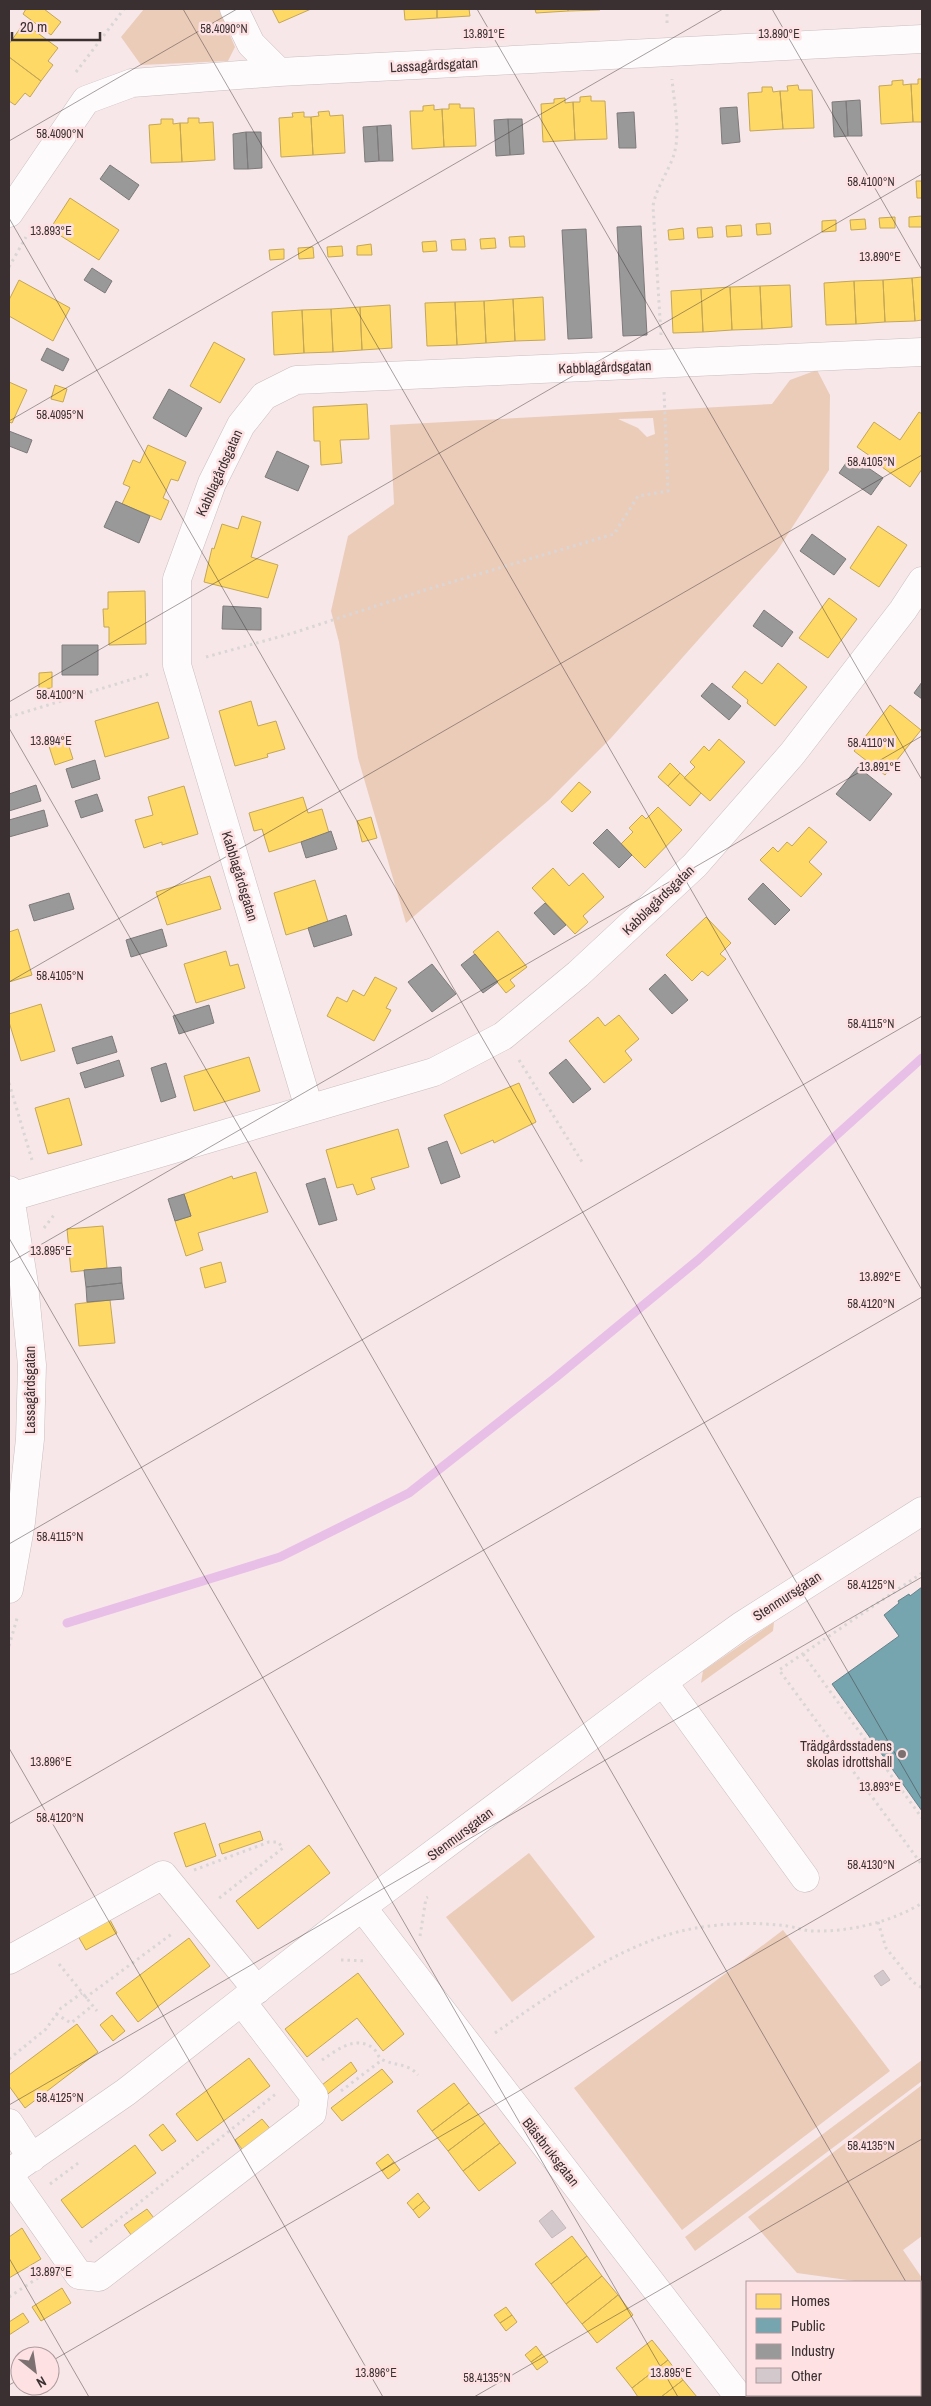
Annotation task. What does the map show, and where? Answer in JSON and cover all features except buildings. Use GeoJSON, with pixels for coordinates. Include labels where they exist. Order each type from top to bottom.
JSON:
{"type":"FeatureCollection","features":[{"type":"Feature","properties":{"kind":"street"},"geometry":{"type":"LineString","coordinates":[[234,9],[251,44],[279,72]]}},
{"type":"Feature","properties":{"kind":"street","name":"Lassagårdsgatan"},"geometry":{"type":"LineString","coordinates":[[9,213],[86,100],[132,83],[279,72],[922,39]]}},
{"type":"Feature","properties":{"kind":"street","name":"Kabblagårdsgatan"},"geometry":{"type":"LineString","coordinates":[[309,1108],[177,665],[177,579],[212,484],[241,425],[264,396],[296,380],[922,352]]}},
{"type":"Feature","properties":{"kind":"street","name":"Kabblagårdsgatan"},"geometry":{"type":"LineString","coordinates":[[10,1193],[434,1072],[503,1036],[578,974],[695,865],[792,754],[903,610],[922,581]]}},
{"type":"Feature","properties":{"kind":"street","name":"Lassagårdsgatan"},"geometry":{"type":"LineString","coordinates":[[9,1589],[21,1522],[30,1439],[32,1365],[24,1284],[10,1193]]}},
{"type":"Feature","properties":{"kind":"street","name":"Stenmursgatan"},"geometry":{"type":"LineString","coordinates":[[9,2174],[126,2092],[362,1908],[663,1682],[741,1626],[922,1512]]}},
{"type":"Feature","properties":{"kind":"street"},"geometry":{"type":"LineString","coordinates":[[663,1682],[724,1750],[768,1812],[805,1878]]}},
{"type":"Feature","properties":{"kind":"street"},"geometry":{"type":"LineString","coordinates":[[9,1960],[163,1875],[249,1996],[298,2076],[314,2096],[312,2113],[99,2277],[79,2275],[9,2174]]}},
{"type":"Feature","properties":{"kind":"street","name":"Blästbruksgatan"},"geometry":{"type":"LineString","coordinates":[[362,1908],[740,2397]]}},
{"type":"Feature","properties":{"kind":"street"},"geometry":{"type":"LineString","coordinates":[[9,2123],[32,2158]]}},
{"type":"Feature","properties":{"kind":"path"},"geometry":{"type":"LineString","coordinates":[[9,717],[177,665],[292,633],[425,590],[614,534],[638,496],[668,491],[663,364],[653,206],[656,191],[673,159],[676,142],[667,9]]}},
{"type":"Feature","properties":{"kind":"path"},"geometry":{"type":"LineString","coordinates":[[662,80],[681,80]]}},
{"type":"Feature","properties":{"kind":"path"},"geometry":{"type":"LineString","coordinates":[[9,267],[30,230]]}},
{"type":"Feature","properties":{"kind":"path"},"geometry":{"type":"LineString","coordinates":[[518,1058],[584,1165]]}},
{"type":"Feature","properties":{"kind":"path"},"geometry":{"type":"LineString","coordinates":[[922,1573],[779,1670],[922,1865]]}},
{"type":"Feature","properties":{"kind":"path"},"geometry":{"type":"LineString","coordinates":[[803,1654],[922,1818]]}},
{"type":"Feature","properties":{"kind":"path"},"geometry":{"type":"LineString","coordinates":[[167,1879],[269,1842],[278,1842],[283,1848]]}},
{"type":"Feature","properties":{"kind":"path"},"geometry":{"type":"LineString","coordinates":[[420,1939],[426,1898],[433,1892]]}},
{"type":"Feature","properties":{"kind":"path"},"geometry":{"type":"LineString","coordinates":[[495,2033],[620,1953],[655,1940],[695,1928],[738,1924],[786,1926],[811,1931],[838,1930],[878,1922],[922,1903]]}},
{"type":"Feature","properties":{"kind":"path"},"geometry":{"type":"LineString","coordinates":[[878,1922],[886,1948],[913,1982],[922,1988]]}},
{"type":"Feature","properties":{"kind":"path"},"geometry":{"type":"LineString","coordinates":[[41,1943],[96,2012]]}},
{"type":"Feature","properties":{"kind":"path"},"geometry":{"type":"LineString","coordinates":[[9,2059],[46,2029],[61,2008],[82,1994]]}},
{"type":"Feature","properties":{"kind":"path"},"geometry":{"type":"LineString","coordinates":[[56,2014],[70,2022],[92,2006]]}},
{"type":"Feature","properties":{"kind":"path"},"geometry":{"type":"LineString","coordinates":[[489,2026],[501,2041]]}},
{"type":"Feature","properties":{"kind":"path"},"geometry":{"type":"LineString","coordinates":[[9,2297],[68,2259],[298,2076],[346,2044],[359,2043],[373,2048],[382,2060],[413,2069],[418,2075]]}},
{"type":"Feature","properties":{"kind":"path"},"geometry":{"type":"LineString","coordinates":[[312,2104],[326,2102],[382,2060]]}},
{"type":"Feature","properties":{"kind":"shaded area"},"geometry":{"type":"Polygon","coordinates":[[[144,9],[219,9],[235,47],[228,61],[141,65],[121,37],[144,9]]]}},
{"type":"Feature","properties":{"kind":"shaded area"},"geometry":{"type":"Polygon","coordinates":[[[817,370],[830,395],[829,470],[777,551],[611,738],[549,800],[406,923],[358,758],[339,642],[331,611],[348,536],[394,504],[390,425],[772,404],[790,380],[817,370]],[[653,418],[618,419],[638,428],[647,437],[655,434],[653,418]]]}},
{"type":"Feature","properties":{"kind":"shaded area"},"geometry":{"type":"Polygon","coordinates":[[[774,1622],[773,1631],[701,1683],[703,1671],[774,1622]]]}},
{"type":"Feature","properties":{"kind":"shaded area"},"geometry":{"type":"Polygon","coordinates":[[[529,1853],[595,1937],[512,2002],[446,1917],[529,1853]]]}},
{"type":"Feature","properties":{"kind":"shaded area"},"geometry":{"type":"Polygon","coordinates":[[[783,1930],[890,2071],[682,2230],[574,2088],[783,1930]]]}},
{"type":"Feature","properties":{"kind":"shaded area"},"geometry":{"type":"Polygon","coordinates":[[[922,2060],[922,2081],[695,2251],[685,2237],[922,2060]]]}},
{"type":"Feature","properties":{"kind":"shaded area"},"geometry":{"type":"Polygon","coordinates":[[[922,2085],[922,2236],[903,2250],[922,2278],[921,2288],[921,2281],[855,2281],[797,2273],[748,2217],[922,2085]]]}},
{"type":"Feature","properties":{"kind":"waterway"},"geometry":{"type":"LineString","coordinates":[[67,1623],[280,1557],[409,1493],[555,1378],[698,1260],[922,1058]]}},
{"type":"Feature","properties":{"kind":"place","name":"Trädgårdsstadens skolas idrottshall"},"geometry":{"type":"Point","coordinates":[902,1754]}}]}
